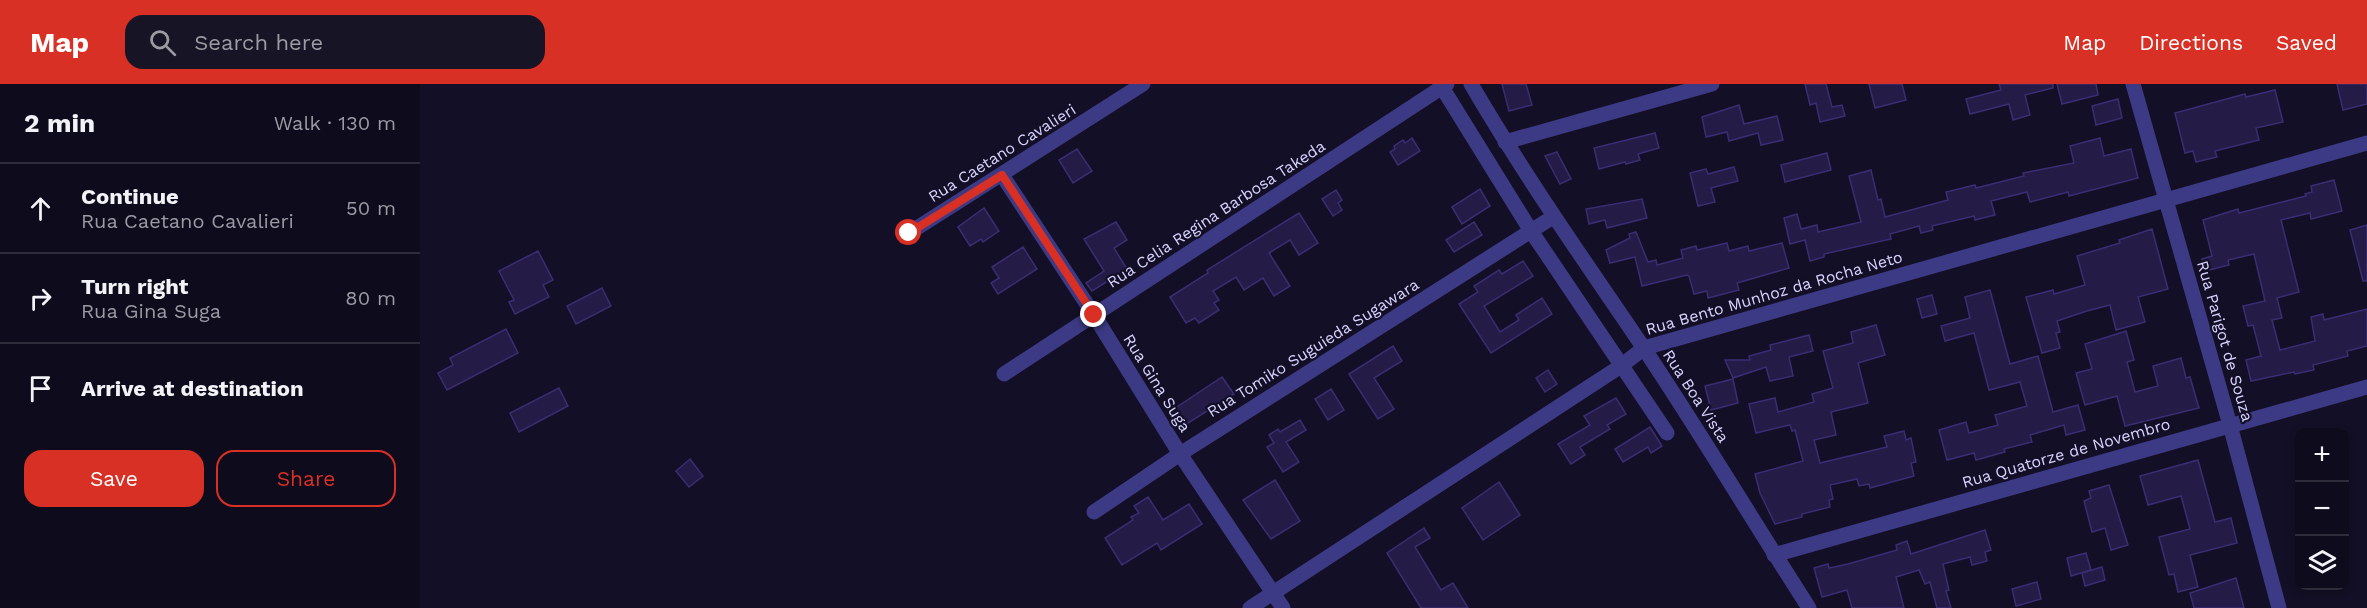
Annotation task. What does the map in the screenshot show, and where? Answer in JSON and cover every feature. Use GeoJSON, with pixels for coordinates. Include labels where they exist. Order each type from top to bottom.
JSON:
{"type":"FeatureCollection","features":[{"type":"Feature","properties":{"kind":"street","name":"Rua Caetano Cavalieri"},"geometry":{"type":"LineString","coordinates":[[909,233],[1143,84]]}},
{"type":"Feature","properties":{"kind":"street","name":"Rua Boa Vista"},"geometry":{"type":"LineString","coordinates":[[1472,84],[1505,142],[1553,217],[1644,348],[1809,608]]}},
{"type":"Feature","properties":{"kind":"street"},"geometry":{"type":"LineString","coordinates":[[1505,142],[1712,84]]}},
{"type":"Feature","properties":{"kind":"street","name":"Rua Parigot de Souza"},"geometry":{"type":"LineString","coordinates":[[2133,84],[2230,425],[2279,608]]}},
{"type":"Feature","properties":{"kind":"street"},"geometry":{"type":"LineString","coordinates":[[1443,85],[1532,231],[1667,434]]}},
{"type":"Feature","properties":{"kind":"street","name":"Rua Celia Regina Barbosa Takeda"},"geometry":{"type":"LineString","coordinates":[[1004,374],[1443,85]]}},
{"type":"Feature","properties":{"kind":"street","name":"Rua Bento Munhoz da Rocha Neto"},"geometry":{"type":"LineString","coordinates":[[1250,608],[1621,366],[1644,348],[2367,143]]}},
{"type":"Feature","properties":{"kind":"street","name":"Rua Gina Suga"},"geometry":{"type":"LineString","coordinates":[[1002,175],[1094,315],[1180,454],[1283,608]]}},
{"type":"Feature","properties":{"kind":"street","name":"Rua Tomiko Suguieda Sugawara"},"geometry":{"type":"LineString","coordinates":[[1094,512],[1180,454],[1553,217]]}},
{"type":"Feature","properties":{"kind":"street","name":"Rua Quatorze de Novembro"},"geometry":{"type":"LineString","coordinates":[[1774,555],[2367,387]]}},
{"type":"Feature","properties":{"kind":"building"},"geometry":{"type":"Polygon","coordinates":[[[1502,84],[1526,84],[1532,105],[1509,111],[1502,84]]]}},
{"type":"Feature","properties":{"kind":"building"},"geometry":{"type":"Polygon","coordinates":[[[1805,84],[1826,84],[1832,107],[1842,105],[1845,116],[1820,122],[1816,103],[1810,105],[1805,84]]]}},
{"type":"Feature","properties":{"kind":"building"},"geometry":{"type":"Polygon","coordinates":[[[1869,84],[1902,84],[1906,100],[1875,108],[1869,84]]]}},
{"type":"Feature","properties":{"kind":"building"},"geometry":{"type":"Polygon","coordinates":[[[1999,84],[2053,84],[2053,88],[2025,95],[2030,115],[2013,120],[2009,104],[1970,114],[1966,99],[2001,90],[1999,84]]]}},
{"type":"Feature","properties":{"kind":"building"},"geometry":{"type":"Polygon","coordinates":[[[2057,84],[2096,84],[2098,95],[2062,104],[2057,84]]]}},
{"type":"Feature","properties":{"kind":"building"},"geometry":{"type":"Polygon","coordinates":[[[2337,84],[2367,84],[2367,104],[2343,110],[2337,84]]]}},
{"type":"Feature","properties":{"kind":"building"},"geometry":{"type":"Polygon","coordinates":[[[2275,90],[2283,122],[2256,128],[2259,140],[2215,151],[2217,157],[2196,162],[2193,151],[2185,153],[2175,113],[2245,94],[2246,97],[2275,90]]]}},
{"type":"Feature","properties":{"kind":"building"},"geometry":{"type":"Polygon","coordinates":[[[2118,99],[2122,118],[2096,125],[2092,106],[2118,99]]]}},
{"type":"Feature","properties":{"kind":"building"},"geometry":{"type":"Polygon","coordinates":[[[1739,105],[1744,124],[1777,116],[1783,140],[1761,145],[1758,133],[1729,141],[1727,132],[1706,137],[1702,117],[1739,105]]]}},
{"type":"Feature","properties":{"kind":"building"},"geometry":{"type":"Polygon","coordinates":[[[1655,133],[1659,148],[1638,154],[1640,160],[1599,169],[1594,148],[1655,133]]]}},
{"type":"Feature","properties":{"kind":"building"},"geometry":{"type":"Polygon","coordinates":[[[1412,138],[1420,151],[1398,165],[1390,152],[1403,140],[1405,143],[1412,138]]]}},
{"type":"Feature","properties":{"kind":"building"},"geometry":{"type":"Polygon","coordinates":[[[2100,138],[2104,156],[2131,149],[2138,178],[2069,196],[2068,192],[2030,202],[2027,192],[1991,201],[1995,215],[1975,220],[1974,216],[1932,226],[1933,230],[1921,233],[1919,226],[1890,234],[1891,239],[1824,254],[1824,257],[1810,261],[1805,240],[1790,244],[1784,218],[1797,214],[1801,229],[1817,225],[1818,232],[1861,222],[1849,176],[1871,170],[1878,200],[1881,199],[1885,217],[1948,200],[1946,192],[1975,185],[1976,188],[2024,176],[2023,173],[2074,163],[2070,146],[2100,138]]]}},
{"type":"Feature","properties":{"kind":"building"},"geometry":{"type":"Polygon","coordinates":[[[1077,149],[1092,171],[1073,183],[1059,160],[1077,149]]]}},
{"type":"Feature","properties":{"kind":"building"},"geometry":{"type":"Polygon","coordinates":[[[1557,152],[1571,179],[1560,184],[1545,156],[1557,152]]]}},
{"type":"Feature","properties":{"kind":"building"},"geometry":{"type":"Polygon","coordinates":[[[1827,153],[1831,170],[1785,182],[1781,165],[1827,153]]]}},
{"type":"Feature","properties":{"kind":"building"},"geometry":{"type":"Polygon","coordinates":[[[1734,167],[1738,181],[1711,188],[1715,202],[1698,206],[1690,173],[1706,169],[1708,174],[1734,167]]]}},
{"type":"Feature","properties":{"kind":"building"},"geometry":{"type":"Polygon","coordinates":[[[2334,180],[2342,211],[2311,219],[2310,213],[2281,220],[2299,292],[2277,298],[2282,318],[2272,320],[2280,350],[2315,341],[2311,317],[2323,314],[2324,320],[2367,309],[2367,346],[2347,351],[2348,356],[2313,365],[2314,370],[2251,381],[2246,360],[2261,356],[2253,325],[2248,326],[2243,306],[2265,301],[2254,254],[2228,260],[2229,265],[2205,271],[2202,259],[2212,256],[2203,220],[2238,209],[2239,213],[2306,196],[2305,194],[2312,192],[2311,186],[2334,180]]]}},
{"type":"Feature","properties":{"kind":"building"},"geometry":{"type":"Polygon","coordinates":[[[1480,189],[1490,206],[1462,224],[1452,207],[1480,189]]]}},
{"type":"Feature","properties":{"kind":"building"},"geometry":{"type":"Polygon","coordinates":[[[1336,190],[1342,200],[1338,203],[1342,210],[1333,216],[1322,199],[1336,190]]]}},
{"type":"Feature","properties":{"kind":"building"},"geometry":{"type":"Polygon","coordinates":[[[1642,199],[1647,218],[1607,228],[1605,220],[1589,224],[1586,209],[1642,199]]]}},
{"type":"Feature","properties":{"kind":"building"},"geometry":{"type":"Polygon","coordinates":[[[984,208],[999,231],[983,242],[981,239],[970,246],[958,227],[984,208]]]}},
{"type":"Feature","properties":{"kind":"building"},"geometry":{"type":"Polygon","coordinates":[[[1299,213],[1318,243],[1299,255],[1290,240],[1269,253],[1290,286],[1274,296],[1263,278],[1244,290],[1236,277],[1213,291],[1219,300],[1214,303],[1219,310],[1199,323],[1195,318],[1186,323],[1170,297],[1208,273],[1207,270],[1299,213]]]}},
{"type":"Feature","properties":{"kind":"building"},"geometry":{"type":"Polygon","coordinates":[[[1116,222],[1127,240],[1114,248],[1127,269],[1092,291],[1086,283],[1104,271],[1084,239],[1116,222]]]}},
{"type":"Feature","properties":{"kind":"building"},"geometry":{"type":"Polygon","coordinates":[[[1474,222],[1482,235],[1454,252],[1446,240],[1474,222]]]}},
{"type":"Feature","properties":{"kind":"building"},"geometry":{"type":"Polygon","coordinates":[[[2367,225],[2367,281],[2363,281],[2350,230],[2367,225]]]}},
{"type":"Feature","properties":{"kind":"building"},"geometry":{"type":"Polygon","coordinates":[[[2152,229],[2168,289],[2138,297],[2145,322],[2116,330],[2110,305],[2087,311],[2057,321],[2060,332],[2056,333],[2060,348],[2042,353],[2026,297],[2053,290],[2054,294],[2085,285],[2077,256],[2120,243],[2119,240],[2152,229]]]}},
{"type":"Feature","properties":{"kind":"building"},"geometry":{"type":"Polygon","coordinates":[[[1636,232],[1648,262],[1656,260],[1657,265],[1683,258],[1681,250],[1696,246],[1697,250],[1727,243],[1729,251],[1748,246],[1749,251],[1782,243],[1789,268],[1737,283],[1739,290],[1708,298],[1707,291],[1694,294],[1687,275],[1642,286],[1635,257],[1610,263],[1606,250],[1630,238],[1629,234],[1636,232]]]}},
{"type":"Feature","properties":{"kind":"building"},"geometry":{"type":"Polygon","coordinates":[[[1023,247],[1037,269],[998,294],[991,283],[999,278],[992,267],[1023,247]]]}},
{"type":"Feature","properties":{"kind":"building"},"geometry":{"type":"Polygon","coordinates":[[[538,251],[553,280],[543,285],[549,297],[515,314],[509,302],[514,300],[499,271],[538,251]]]}},
{"type":"Feature","properties":{"kind":"building"},"geometry":{"type":"Polygon","coordinates":[[[1523,261],[1533,276],[1484,306],[1500,332],[1519,320],[1516,315],[1542,298],[1552,314],[1491,353],[1459,304],[1478,292],[1474,286],[1499,270],[1502,274],[1523,261]]]}},
{"type":"Feature","properties":{"kind":"building"},"geometry":{"type":"Polygon","coordinates":[[[602,288],[611,306],[576,324],[567,306],[602,288]]]}},
{"type":"Feature","properties":{"kind":"building"},"geometry":{"type":"Polygon","coordinates":[[[1990,290],[2010,364],[2038,356],[2053,412],[2078,405],[2085,430],[2066,435],[2064,425],[2030,435],[2032,442],[2004,449],[2005,452],[1976,460],[1974,453],[1947,460],[1939,430],[1966,422],[1969,433],[1998,425],[1995,415],[2027,406],[2020,382],[1989,390],[1974,333],[1945,341],[1941,326],[1970,318],[1965,297],[1990,290]]]}},
{"type":"Feature","properties":{"kind":"building"},"geometry":{"type":"Polygon","coordinates":[[[1932,295],[1937,314],[1922,318],[1917,299],[1932,295]]]}},
{"type":"Feature","properties":{"kind":"building"},"geometry":{"type":"Polygon","coordinates":[[[1876,325],[1885,355],[1858,363],[1868,403],[1831,412],[1836,435],[1814,440],[1820,463],[1887,447],[1884,436],[1904,431],[1906,440],[1911,438],[1916,462],[1911,463],[1914,476],[1870,488],[1869,484],[1859,486],[1857,479],[1830,485],[1833,499],[1829,500],[1830,507],[1775,524],[1760,493],[1755,474],[1803,461],[1795,430],[1792,431],[1790,425],[1756,433],[1749,404],[1775,398],[1778,412],[1814,402],[1812,394],[1833,388],[1823,351],[1853,343],[1851,332],[1876,325]]]}},
{"type":"Feature","properties":{"kind":"building"},"geometry":{"type":"Polygon","coordinates":[[[506,329],[518,353],[447,390],[438,373],[453,365],[450,358],[506,329]]]}},
{"type":"Feature","properties":{"kind":"building"},"geometry":{"type":"Polygon","coordinates":[[[2126,331],[2134,360],[2127,362],[2135,392],[2158,386],[2153,366],[2181,358],[2186,378],[2190,377],[2199,408],[2125,426],[2117,396],[2085,405],[2076,373],[2092,369],[2085,344],[2126,331]]]}},
{"type":"Feature","properties":{"kind":"building"},"geometry":{"type":"Polygon","coordinates":[[[1809,335],[1813,351],[1789,357],[1793,376],[1770,381],[1766,367],[1733,378],[1725,360],[1750,360],[1749,356],[1771,350],[1770,345],[1809,335]]]}},
{"type":"Feature","properties":{"kind":"building"},"geometry":{"type":"Polygon","coordinates":[[[1393,346],[1402,361],[1374,378],[1394,409],[1378,419],[1349,374],[1393,346]]]}},
{"type":"Feature","properties":{"kind":"building"},"geometry":{"type":"Polygon","coordinates":[[[1548,370],[1557,384],[1545,392],[1536,378],[1548,370]]]}},
{"type":"Feature","properties":{"kind":"building"},"geometry":{"type":"Polygon","coordinates":[[[1222,377],[1234,394],[1185,425],[1174,409],[1222,377]]]}},
{"type":"Feature","properties":{"kind":"building"},"geometry":{"type":"Polygon","coordinates":[[[1733,379],[1738,403],[1711,410],[1705,386],[1733,379]]]}},
{"type":"Feature","properties":{"kind":"building"},"geometry":{"type":"Polygon","coordinates":[[[559,388],[568,406],[519,432],[510,413],[559,388]]]}},
{"type":"Feature","properties":{"kind":"building"},"geometry":{"type":"Polygon","coordinates":[[[1331,389],[1344,410],[1328,420],[1315,399],[1331,389]]]}},
{"type":"Feature","properties":{"kind":"building"},"geometry":{"type":"Polygon","coordinates":[[[1616,398],[1626,414],[1607,425],[1610,429],[1580,447],[1585,455],[1571,464],[1558,444],[1590,425],[1584,416],[1616,398]]]}},
{"type":"Feature","properties":{"kind":"building"},"geometry":{"type":"Polygon","coordinates":[[[1300,420],[1306,430],[1286,442],[1299,462],[1283,472],[1267,447],[1274,443],[1269,435],[1278,429],[1280,432],[1300,420]]]}},
{"type":"Feature","properties":{"kind":"building"},"geometry":{"type":"Polygon","coordinates":[[[1650,427],[1662,446],[1651,453],[1648,447],[1623,462],[1615,449],[1650,427]]]}},
{"type":"Feature","properties":{"kind":"building"},"geometry":{"type":"Polygon","coordinates":[[[690,459],[703,476],[689,487],[676,471],[690,459]]]}},
{"type":"Feature","properties":{"kind":"building"},"geometry":{"type":"Polygon","coordinates":[[[2198,460],[2215,522],[2231,518],[2237,543],[2190,555],[2198,587],[2178,592],[2174,574],[2169,575],[2159,537],[2190,529],[2181,496],[2148,505],[2140,476],[2198,460]]]}},
{"type":"Feature","properties":{"kind":"building"},"geometry":{"type":"Polygon","coordinates":[[[1275,480],[1300,521],[1271,539],[1243,500],[1275,480]]]}},
{"type":"Feature","properties":{"kind":"building"},"geometry":{"type":"Polygon","coordinates":[[[1499,482],[1520,515],[1483,540],[1462,508],[1499,482]]]}},
{"type":"Feature","properties":{"kind":"building"},"geometry":{"type":"Polygon","coordinates":[[[2109,485],[2128,545],[2111,550],[2105,528],[2092,532],[2084,501],[2091,498],[2089,491],[2109,485]]]}},
{"type":"Feature","properties":{"kind":"building"},"geometry":{"type":"Polygon","coordinates":[[[1148,497],[1163,520],[1189,504],[1202,524],[1161,550],[1157,543],[1122,565],[1105,538],[1133,520],[1131,517],[1139,513],[1134,506],[1148,497]]]}},
{"type":"Feature","properties":{"kind":"building"},"geometry":{"type":"Polygon","coordinates":[[[1424,528],[1430,538],[1415,547],[1441,590],[1453,583],[1468,608],[1421,608],[1387,553],[1424,528]]]}},
{"type":"Feature","properties":{"kind":"building"},"geometry":{"type":"Polygon","coordinates":[[[1985,530],[1991,550],[1985,552],[1987,561],[1972,565],[1970,557],[1943,564],[1949,590],[1946,591],[1951,608],[1937,608],[1930,582],[1925,584],[1919,570],[1896,577],[1904,608],[1852,608],[1847,590],[1822,597],[1814,568],[1828,564],[1829,568],[1848,564],[1897,550],[1896,545],[1907,541],[1911,554],[1985,530]]]}},
{"type":"Feature","properties":{"kind":"building"},"geometry":{"type":"Polygon","coordinates":[[[2086,553],[2091,570],[2071,576],[2067,558],[2086,553]]]}},
{"type":"Feature","properties":{"kind":"building"},"geometry":{"type":"Polygon","coordinates":[[[2102,567],[2105,580],[2085,586],[2082,573],[2102,567]]]}},
{"type":"Feature","properties":{"kind":"building"},"geometry":{"type":"Polygon","coordinates":[[[2236,578],[2244,608],[2194,608],[2190,593],[2236,578]]]}},
{"type":"Feature","properties":{"kind":"building"},"geometry":{"type":"Polygon","coordinates":[[[2037,582],[2041,599],[2016,606],[2012,589],[2037,582]]]}},
{"type":"Feature","properties":{"kind":"route"},"geometry":{"type":"LineString","coordinates":[[909,233],[1002,175],[1094,315]]}}]}
